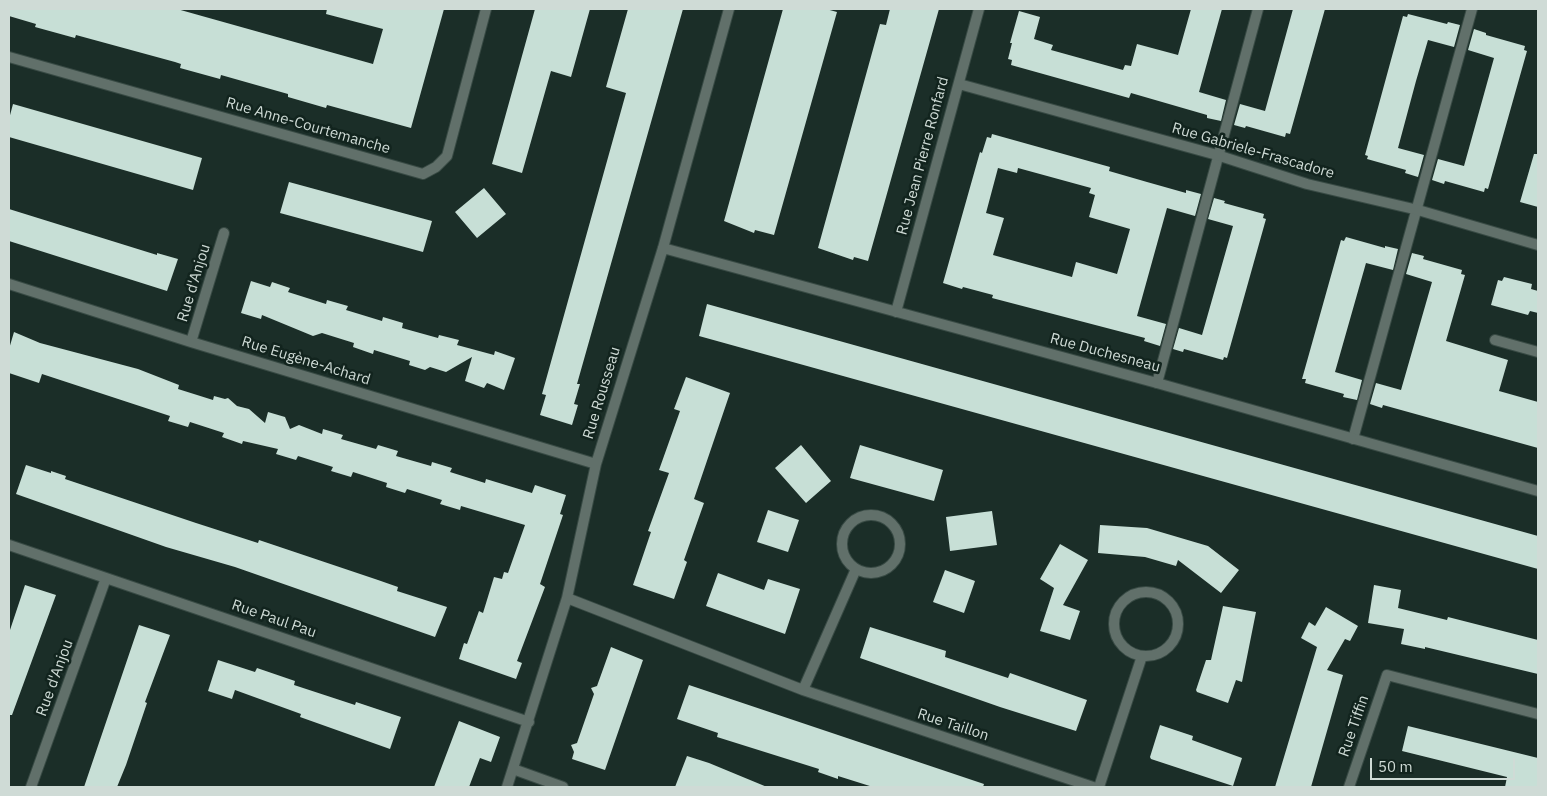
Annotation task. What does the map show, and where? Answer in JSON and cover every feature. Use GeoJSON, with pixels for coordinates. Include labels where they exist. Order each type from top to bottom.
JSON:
{"type":"FeatureCollection","features":[{"type":"Feature","properties":{"kind":"street","name":"Rue Anne-Courtemanche"},"geometry":{"type":"LineString","coordinates":[[9,57],[422,174],[436,166],[447,156],[486,9]]}},
{"type":"Feature","properties":{"kind":"street","name":"Rue Rousseau"},"geometry":{"type":"LineString","coordinates":[[507,787],[567,598],[596,464],[663,248],[729,9]]}},
{"type":"Feature","properties":{"kind":"street","name":"Rue Jean Pierre Ronfard"},"geometry":{"type":"LineString","coordinates":[[896,312],[979,9]]}},
{"type":"Feature","properties":{"kind":"street"},"geometry":{"type":"LineString","coordinates":[[1157,383],[1217,155],[1258,9]]}},
{"type":"Feature","properties":{"kind":"street"},"geometry":{"type":"LineString","coordinates":[[1353,439],[1418,210],[1472,9]]}},
{"type":"Feature","properties":{"kind":"street","name":"Rue Gabriele-Frascadore"},"geometry":{"type":"LineString","coordinates":[[959,84],[1217,155],[1307,184],[1418,210],[1538,246]]}},
{"type":"Feature","properties":{"kind":"street","name":"Rue d'Anjou"},"geometry":{"type":"LineString","coordinates":[[191,342],[224,233]]}},
{"type":"Feature","properties":{"kind":"street","name":"Rue Duchesneau"},"geometry":{"type":"LineString","coordinates":[[663,248],[1157,383],[1538,491]]}},
{"type":"Feature","properties":{"kind":"street","name":"Rue Eugène-Achard"},"geometry":{"type":"LineString","coordinates":[[9,284],[191,342],[596,464]]}},
{"type":"Feature","properties":{"kind":"street"},"geometry":{"type":"LineString","coordinates":[[1494,340],[1538,352]]}},
{"type":"Feature","properties":{"kind":"street"},"geometry":{"type":"LineString","coordinates":[[864,516],[882,517],[896,530],[900,539],[897,557],[892,565],[875,573],[856,569],[844,555],[844,536],[848,527],[864,516]]}},
{"type":"Feature","properties":{"kind":"street","name":"Rue Paul Pau"},"geometry":{"type":"LineString","coordinates":[[9,545],[529,722]]}},
{"type":"Feature","properties":{"kind":"street"},"geometry":{"type":"LineString","coordinates":[[803,690],[856,569]]}},
{"type":"Feature","properties":{"kind":"street","name":"Rue d'Anjou"},"geometry":{"type":"LineString","coordinates":[[31,787],[106,578]]}},
{"type":"Feature","properties":{"kind":"street"},"geometry":{"type":"LineString","coordinates":[[1147,592],[1158,594],[1167,599],[1174,608],[1178,628],[1170,646],[1152,656],[1142,656],[1132,653],[1123,647],[1116,638],[1113,628],[1114,616],[1122,602],[1136,593],[1147,592]]}},
{"type":"Feature","properties":{"kind":"street","name":"Rue Taillon"},"geometry":{"type":"LineString","coordinates":[[567,598],[803,690],[1094,787]]}},
{"type":"Feature","properties":{"kind":"street"},"geometry":{"type":"LineString","coordinates":[[1099,787],[1142,656]]}},
{"type":"Feature","properties":{"kind":"street","name":"Rue Tiffin"},"geometry":{"type":"LineString","coordinates":[[1349,787],[1387,675],[1538,714]]}},
{"type":"Feature","properties":{"kind":"street"},"geometry":{"type":"LineString","coordinates":[[513,769],[563,787]]}},
{"type":"Feature","properties":{"kind":"building"},"geometry":{"type":"Polygon","coordinates":[[[9,9],[177,9],[373,64],[383,29],[326,14],[327,9],[444,9],[411,128],[327,105],[326,108],[288,97],[288,94],[221,75],[220,79],[180,68],[181,64],[175,62],[76,35],[75,38],[35,27],[36,24],[9,16],[9,9]]]}},
{"type":"Feature","properties":{"kind":"building"},"geometry":{"type":"Polygon","coordinates":[[[535,9],[590,9],[571,77],[551,71],[522,173],[492,164],[535,9]]]}},
{"type":"Feature","properties":{"kind":"building"},"geometry":{"type":"Polygon","coordinates":[[[628,9],[683,9],[577,384],[580,384],[574,404],[578,405],[572,425],[540,415],[546,395],[542,394],[626,93],[606,87],[628,9]]]}},
{"type":"Feature","properties":{"kind":"building"},"geometry":{"type":"Polygon","coordinates":[[[783,9],[826,9],[837,12],[774,235],[755,230],[754,233],[724,221],[783,9]]]}},
{"type":"Feature","properties":{"kind":"building"},"geometry":{"type":"Polygon","coordinates":[[[890,9],[939,9],[868,261],[854,257],[853,260],[818,248],[880,24],[886,25],[890,9]]]}},
{"type":"Feature","properties":{"kind":"building"},"geometry":{"type":"Polygon","coordinates":[[[1191,9],[1222,9],[1199,92],[1226,100],[1221,121],[1207,118],[1207,115],[1131,93],[1129,98],[1011,65],[1012,60],[1008,59],[1012,43],[1010,43],[1019,11],[1040,17],[1034,39],[1053,45],[1051,50],[1123,70],[1125,65],[1131,66],[1137,44],[1178,55],[1191,9]]]}},
{"type":"Feature","properties":{"kind":"building"},"geometry":{"type":"Polygon","coordinates":[[[1293,9],[1325,9],[1290,134],[1286,133],[1285,137],[1246,126],[1245,128],[1234,125],[1240,104],[1265,111],[1293,9]]]}},
{"type":"Feature","properties":{"kind":"building"},"geometry":{"type":"Polygon","coordinates":[[[1408,14],[1447,24],[1448,22],[1460,25],[1454,47],[1428,40],[1416,81],[1398,148],[1424,155],[1418,177],[1405,173],[1406,170],[1367,159],[1368,156],[1365,155],[1403,16],[1407,17],[1408,14]]]}},
{"type":"Feature","properties":{"kind":"building"},"geometry":{"type":"Polygon","coordinates":[[[1474,29],[1486,33],[1486,35],[1525,46],[1524,50],[1527,51],[1488,189],[1485,188],[1484,192],[1445,181],[1444,184],[1432,180],[1438,159],[1464,166],[1494,58],[1468,50],[1474,29]]]}},
{"type":"Feature","properties":{"kind":"building"},"geometry":{"type":"Polygon","coordinates":[[[13,104],[202,158],[193,190],[9,137],[9,119],[13,104]]]}},
{"type":"Feature","properties":{"kind":"building"},"geometry":{"type":"Polygon","coordinates":[[[992,134],[1110,167],[1109,171],[1147,182],[1186,193],[1186,190],[1201,194],[1195,216],[1167,208],[1137,316],[1166,324],[1160,346],[1144,341],[1145,338],[992,298],[993,295],[943,283],[980,152],[982,153],[987,137],[991,138],[992,134]],[[998,168],[986,213],[1004,218],[993,255],[1072,277],[1076,262],[1117,274],[1130,229],[1089,217],[1095,195],[1089,193],[1091,188],[1018,168],[1017,173],[998,168]]]}},
{"type":"Feature","properties":{"kind":"building"},"geometry":{"type":"Polygon","coordinates":[[[1534,154],[1538,154],[1538,207],[1520,202],[1534,154]]]}},
{"type":"Feature","properties":{"kind":"building"},"geometry":{"type":"Polygon","coordinates":[[[289,182],[432,221],[423,252],[280,213],[289,182]]]}},
{"type":"Feature","properties":{"kind":"building"},"geometry":{"type":"Polygon","coordinates":[[[484,188],[506,214],[477,238],[455,212],[484,188]]]}},
{"type":"Feature","properties":{"kind":"building"},"geometry":{"type":"Polygon","coordinates":[[[1214,198],[1225,201],[1224,203],[1264,214],[1263,218],[1266,219],[1227,358],[1224,357],[1223,360],[1184,349],[1183,352],[1173,349],[1179,328],[1202,335],[1233,226],[1208,219],[1214,198]]]}},
{"type":"Feature","properties":{"kind":"building"},"geometry":{"type":"Polygon","coordinates":[[[9,209],[157,255],[157,253],[178,259],[167,291],[9,241],[9,209]]]}},
{"type":"Feature","properties":{"kind":"building"},"geometry":{"type":"Polygon","coordinates":[[[1346,237],[1385,248],[1385,246],[1398,249],[1393,270],[1366,263],[1335,372],[1362,380],[1357,400],[1343,397],[1344,394],[1305,383],[1306,379],[1302,379],[1341,240],[1344,241],[1346,237]]]}},
{"type":"Feature","properties":{"kind":"building"},"geometry":{"type":"Polygon","coordinates":[[[1412,253],[1424,256],[1423,259],[1462,270],[1461,274],[1465,275],[1446,341],[1508,360],[1499,391],[1538,402],[1538,448],[1383,405],[1382,408],[1370,404],[1376,383],[1401,390],[1432,282],[1406,274],[1412,253]]]}},
{"type":"Feature","properties":{"kind":"building"},"geometry":{"type":"Polygon","coordinates":[[[1504,277],[1532,284],[1531,289],[1538,291],[1538,313],[1530,311],[1528,315],[1491,305],[1498,280],[1502,281],[1504,277]]]}},
{"type":"Feature","properties":{"kind":"building"},"geometry":{"type":"Polygon","coordinates":[[[251,281],[270,287],[272,282],[290,288],[288,292],[326,304],[327,300],[348,306],[346,310],[382,321],[383,317],[403,323],[402,328],[438,338],[439,335],[459,340],[457,345],[494,355],[495,351],[515,358],[504,390],[487,383],[484,388],[465,381],[472,357],[446,372],[430,367],[425,370],[409,365],[410,361],[374,350],[373,354],[353,347],[354,343],[322,333],[313,336],[262,315],[261,319],[241,313],[251,281]]]}},
{"type":"Feature","properties":{"kind":"building"},"geometry":{"type":"Polygon","coordinates":[[[707,304],[1538,536],[1538,569],[699,336],[707,304]]]}},
{"type":"Feature","properties":{"kind":"building"},"geometry":{"type":"Polygon","coordinates":[[[14,332],[40,343],[138,369],[179,385],[178,389],[213,400],[214,396],[228,398],[237,406],[249,409],[265,423],[268,412],[285,417],[290,429],[299,425],[322,434],[323,429],[343,435],[341,439],[376,449],[378,445],[398,451],[396,456],[431,466],[432,462],[452,468],[450,472],[485,483],[486,479],[532,493],[535,485],[566,495],[560,514],[563,515],[540,584],[545,587],[517,661],[522,663],[516,679],[459,659],[464,643],[467,644],[479,611],[483,613],[494,577],[502,579],[504,572],[508,573],[525,525],[461,506],[460,510],[440,504],[442,500],[407,489],[405,493],[386,487],[387,483],[353,472],[351,477],[331,471],[333,467],[298,456],[296,460],[276,454],[278,449],[243,441],[242,444],[222,437],[224,433],[190,422],[188,427],[168,421],[170,416],[42,374],[39,383],[9,373],[9,349],[14,332]]]}},
{"type":"Feature","properties":{"kind":"building"},"geometry":{"type":"Polygon","coordinates":[[[686,377],[730,393],[694,499],[704,503],[684,560],[687,562],[674,599],[633,585],[651,532],[648,531],[669,473],[659,470],[680,411],[674,409],[686,377]]]}},
{"type":"Feature","properties":{"kind":"building"},"geometry":{"type":"Polygon","coordinates":[[[801,445],[831,481],[806,503],[775,468],[801,445]]]}},
{"type":"Feature","properties":{"kind":"building"},"geometry":{"type":"Polygon","coordinates":[[[860,445],[943,470],[934,501],[850,478],[860,445]]]}},
{"type":"Feature","properties":{"kind":"building"},"geometry":{"type":"Polygon","coordinates":[[[26,465],[66,476],[65,479],[196,523],[258,543],[259,540],[378,580],[398,587],[397,591],[447,607],[435,637],[235,567],[166,547],[16,494],[26,465]]]}},
{"type":"Feature","properties":{"kind":"building"},"geometry":{"type":"Polygon","coordinates":[[[768,510],[799,520],[788,552],[757,542],[768,510]]]}},
{"type":"Feature","properties":{"kind":"building"},"geometry":{"type":"Polygon","coordinates":[[[992,511],[997,545],[950,551],[946,517],[992,511]]]}},
{"type":"Feature","properties":{"kind":"building"},"geometry":{"type":"Polygon","coordinates":[[[1100,525],[1147,528],[1208,546],[1239,570],[1221,593],[1178,560],[1176,566],[1145,557],[1098,553],[1100,525]]]}},
{"type":"Feature","properties":{"kind":"building"},"geometry":{"type":"Polygon","coordinates":[[[1060,544],[1088,560],[1063,605],[1080,611],[1070,640],[1040,631],[1054,588],[1040,579],[1060,544]]]}},
{"type":"Feature","properties":{"kind":"building"},"geometry":{"type":"Polygon","coordinates":[[[945,570],[975,581],[964,613],[933,602],[945,570]]]}},
{"type":"Feature","properties":{"kind":"building"},"geometry":{"type":"Polygon","coordinates":[[[718,573],[764,590],[768,579],[800,589],[785,634],[706,606],[718,573]]]}},
{"type":"Feature","properties":{"kind":"building"},"geometry":{"type":"Polygon","coordinates":[[[25,585],[56,595],[12,715],[9,715],[9,633],[25,585]]]}},
{"type":"Feature","properties":{"kind":"building"},"geometry":{"type":"Polygon","coordinates":[[[1374,585],[1401,590],[1398,608],[1447,620],[1448,617],[1538,640],[1538,674],[1425,647],[1425,649],[1401,644],[1404,629],[1368,623],[1374,585]]]}},
{"type":"Feature","properties":{"kind":"building"},"geometry":{"type":"Polygon","coordinates":[[[1223,606],[1256,612],[1242,682],[1236,680],[1228,703],[1196,690],[1206,660],[1211,660],[1223,606]]]}},
{"type":"Feature","properties":{"kind":"building"},"geometry":{"type":"Polygon","coordinates":[[[1326,607],[1358,626],[1350,641],[1345,639],[1327,670],[1343,675],[1311,787],[1275,787],[1317,647],[1301,638],[1309,622],[1315,626],[1326,607]]]}},
{"type":"Feature","properties":{"kind":"building"},"geometry":{"type":"Polygon","coordinates":[[[139,625],[170,635],[145,702],[147,703],[126,765],[117,787],[84,787],[139,625]]]}},
{"type":"Feature","properties":{"kind":"building"},"geometry":{"type":"Polygon","coordinates":[[[870,627],[946,651],[945,657],[1008,678],[1010,673],[1087,700],[1076,731],[1000,707],[860,658],[870,627]]]}},
{"type":"Feature","properties":{"kind":"building"},"geometry":{"type":"Polygon","coordinates":[[[611,647],[643,660],[605,770],[572,759],[574,752],[571,745],[577,743],[594,694],[591,688],[597,686],[611,647]]]}},
{"type":"Feature","properties":{"kind":"building"},"geometry":{"type":"Polygon","coordinates":[[[218,660],[255,672],[257,668],[295,681],[294,685],[355,705],[356,702],[401,717],[390,749],[300,717],[301,714],[235,690],[232,699],[208,691],[218,660]]]}},
{"type":"Feature","properties":{"kind":"building"},"geometry":{"type":"Polygon","coordinates":[[[689,685],[984,784],[983,787],[873,787],[838,776],[838,779],[818,772],[819,769],[717,737],[718,733],[677,719],[689,685]]]}},
{"type":"Feature","properties":{"kind":"building"},"geometry":{"type":"Polygon","coordinates":[[[459,721],[500,737],[491,762],[480,758],[469,787],[434,787],[459,721]]]}},
{"type":"Feature","properties":{"kind":"building"},"geometry":{"type":"Polygon","coordinates":[[[1160,725],[1193,736],[1192,740],[1242,758],[1233,786],[1151,759],[1160,725]]]}},
{"type":"Feature","properties":{"kind":"building"},"geometry":{"type":"Polygon","coordinates":[[[1408,726],[1538,758],[1538,787],[1505,787],[1507,777],[1402,751],[1408,726]]]}},
{"type":"Feature","properties":{"kind":"building"},"geometry":{"type":"Polygon","coordinates":[[[687,756],[709,763],[767,787],[675,787],[687,756]]]}}]}
